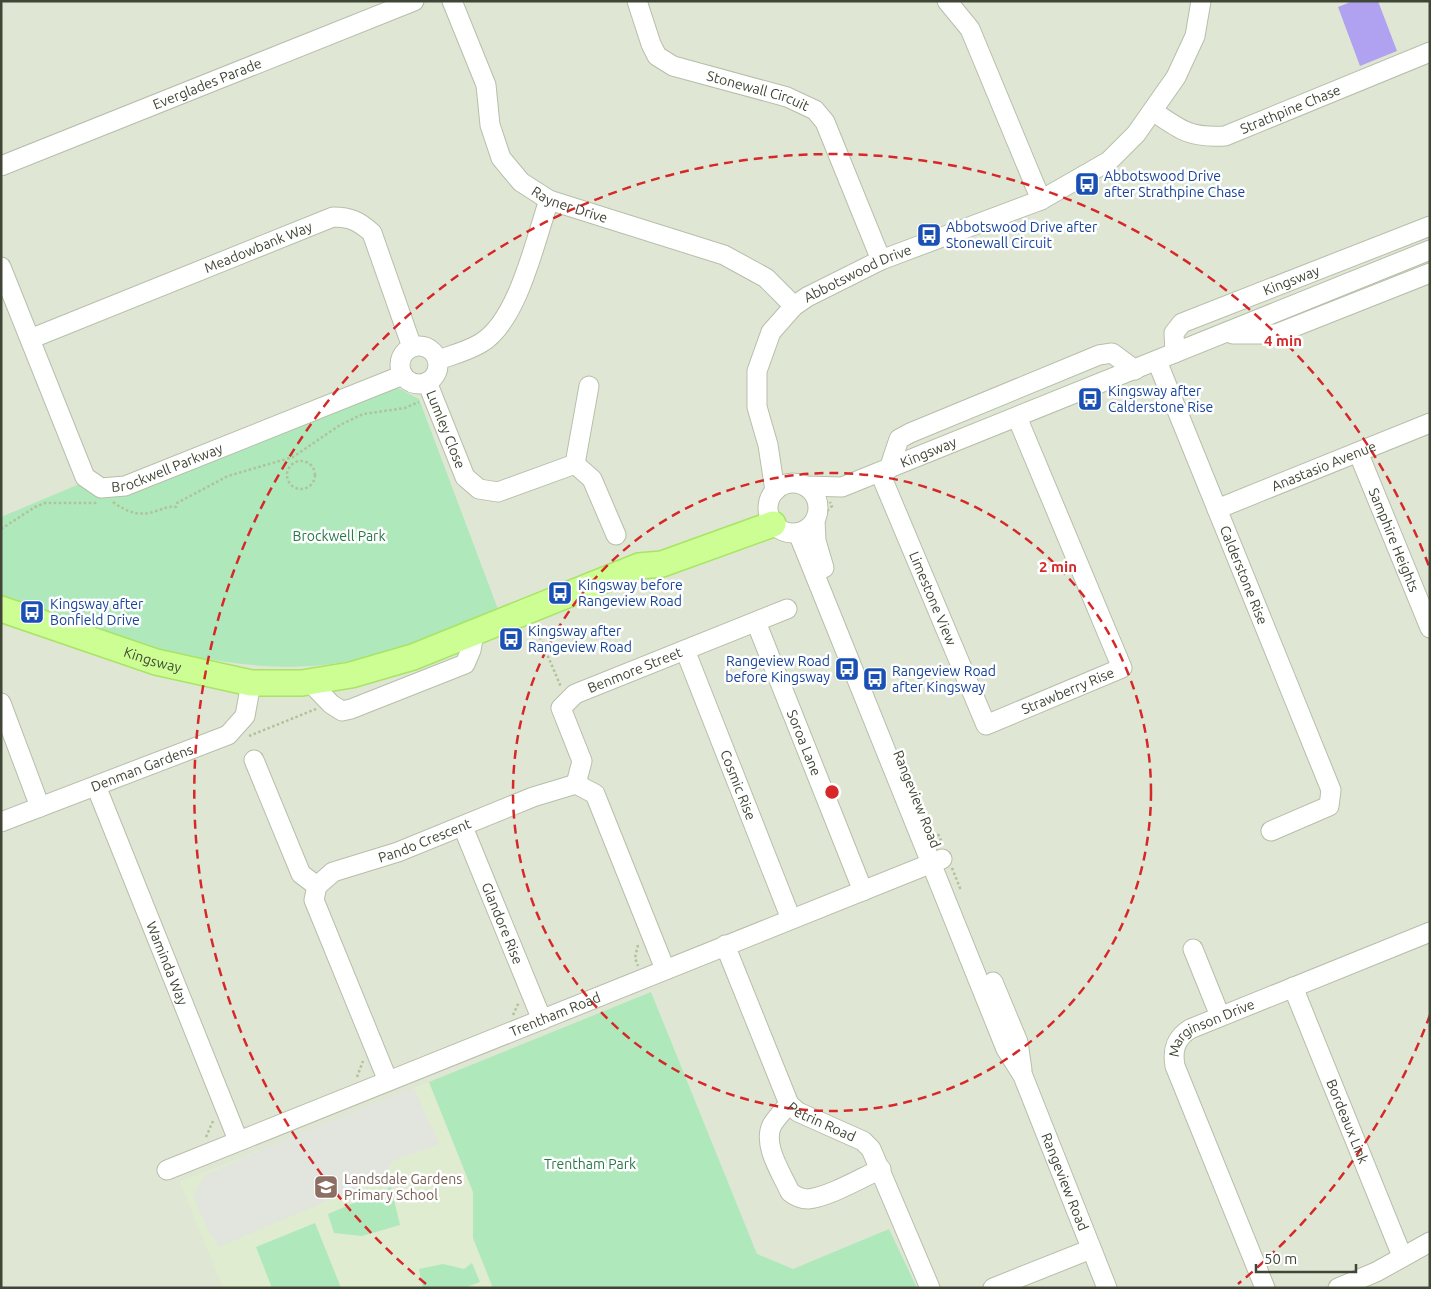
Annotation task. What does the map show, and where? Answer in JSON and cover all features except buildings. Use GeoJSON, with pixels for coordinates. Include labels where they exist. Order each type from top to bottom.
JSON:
{"type":"FeatureCollection","features":[{"type":"Feature","properties":{"kind":"main road","name":"Kingsway"},"geometry":{"type":"LineString","coordinates":[[1,609],[156,662],[251,683],[310,682],[351,675],[412,657],[639,566],[662,564],[772,507]]}},
{"type":"Feature","properties":{"kind":"street","name":"Everglades Parade"},"geometry":{"type":"LineString","coordinates":[[1,166],[414,1]]}},
{"type":"Feature","properties":{"kind":"street","name":"Rayner Drive"},"geometry":{"type":"LineString","coordinates":[[452,1],[486,85],[490,125],[501,158],[521,182],[549,200],[724,255],[766,278],[794,306]]}},
{"type":"Feature","properties":{"kind":"street","name":"Stonewall Circuit"},"geometry":{"type":"LineString","coordinates":[[637,1],[657,56],[673,66],[787,97],[815,110],[825,122],[881,260]]}},
{"type":"Feature","properties":{"kind":"street"},"geometry":{"type":"LineString","coordinates":[[946,1],[970,29],[1041,200]]}},
{"type":"Feature","properties":{"kind":"street","name":"Abbotswood Drive"},"geometry":{"type":"LineString","coordinates":[[772,507],[768,446],[757,407],[757,371],[771,332],[794,306],[807,297],[881,260],[1041,200],[1108,161],[1136,134],[1176,77],[1195,36],[1201,1]]}},
{"type":"Feature","properties":{"kind":"street","name":"Strathpine Chase"},"geometry":{"type":"LineString","coordinates":[[1153,111],[1183,131],[1202,137],[1225,136],[1430,52]]}},
{"type":"Feature","properties":{"kind":"street"},"geometry":{"type":"LineString","coordinates":[[438,360],[482,343],[501,325],[513,308],[549,200]]}},
{"type":"Feature","properties":{"kind":"street","name":"Meadowbank Way"},"geometry":{"type":"LineString","coordinates":[[30,339],[333,217],[348,217],[361,222],[372,232],[412,346]]}},
{"type":"Feature","properties":{"kind":"street","name":"Kingsway"},"geometry":{"type":"LineString","coordinates":[[1175,353],[1174,333],[1182,323],[1430,226]]}},
{"type":"Feature","properties":{"kind":"street","name":"Kingsway"},"geometry":{"type":"LineString","coordinates":[[800,485],[825,507],[884,471],[1430,250]]}},
{"type":"Feature","properties":{"kind":"street","name":"Brockwell Parkway"},"geometry":{"type":"LineString","coordinates":[[1,267],[85,477],[101,488],[126,486],[403,375]]}},
{"type":"Feature","properties":{"kind":"street","name":"Kingsway"},"geometry":{"type":"LineString","coordinates":[[1223,334],[1276,334],[1430,273]]}},
{"type":"Feature","properties":{"kind":"street"},"geometry":{"type":"LineString","coordinates":[[412,346],[427,347],[438,360],[435,375],[427,382],[415,383],[403,375],[400,364],[401,357],[412,346]]}},
{"type":"Feature","properties":{"kind":"street","name":"Kingsway"},"geometry":{"type":"LineString","coordinates":[[884,471],[899,439],[910,433],[1099,355],[1112,353],[1135,370]]}},
{"type":"Feature","properties":{"kind":"street","name":"Calderstone Rise"},"geometry":{"type":"LineString","coordinates":[[1157,361],[1331,790],[1329,806],[1270,831]]}},
{"type":"Feature","properties":{"kind":"street","name":"Lumley Close"},"geometry":{"type":"LineString","coordinates":[[427,382],[465,477],[479,489],[498,492],[575,464]]}},
{"type":"Feature","properties":{"kind":"street"},"geometry":{"type":"LineString","coordinates":[[589,386],[575,464],[592,479],[616,535]]}},
{"type":"Feature","properties":{"kind":"street","name":"Strawberry Rise"},"geometry":{"type":"LineString","coordinates":[[986,725],[1122,668],[1017,418]]}},
{"type":"Feature","properties":{"kind":"street","name":"Anastasio Avenue"},"geometry":{"type":"LineString","coordinates":[[1217,509],[1430,423]]}},
{"type":"Feature","properties":{"kind":"street","name":"Abbotswood Drive"},"geometry":{"type":"LineString","coordinates":[[768,446],[800,485]]}},
{"type":"Feature","properties":{"kind":"street","name":"Samphire Heights"},"geometry":{"type":"LineString","coordinates":[[1358,452],[1430,628]]}},
{"type":"Feature","properties":{"kind":"street","name":"Limestone View"},"geometry":{"type":"LineString","coordinates":[[884,471],[986,725]]}},
{"type":"Feature","properties":{"kind":"street"},"geometry":{"type":"LineString","coordinates":[[784,484],[800,485],[825,507],[808,529],[798,533],[781,530],[772,507],[784,484]]}},
{"type":"Feature","properties":{"kind":"street","name":"Rangeview Road"},"geometry":{"type":"LineString","coordinates":[[825,507],[816,542],[851,650]]}},
{"type":"Feature","properties":{"kind":"street","name":"Rangeview Road"},"geometry":{"type":"LineString","coordinates":[[798,533],[942,858],[1018,1042],[1023,1076]]}},
{"type":"Feature","properties":{"kind":"street","name":"Benmore Street"},"geometry":{"type":"LineString","coordinates":[[576,784],[582,761],[561,708],[575,694],[787,610]]}},
{"type":"Feature","properties":{"kind":"street","name":"Soroa Lane"},"geometry":{"type":"LineString","coordinates":[[756,622],[863,890]]}},
{"type":"Feature","properties":{"kind":"street"},"geometry":{"type":"LineString","coordinates":[[310,682],[331,704],[342,711],[351,709],[464,664],[471,650],[474,633]]}},
{"type":"Feature","properties":{"kind":"street","name":"Cosmic Rise"},"geometry":{"type":"LineString","coordinates":[[685,650],[791,919]]}},
{"type":"Feature","properties":{"kind":"street","name":"Denman Gardens"},"geometry":{"type":"LineString","coordinates":[[1,822],[228,735],[245,716],[251,683]]}},
{"type":"Feature","properties":{"kind":"street"},"geometry":{"type":"LineString","coordinates":[[1,703],[40,807]]}},
{"type":"Feature","properties":{"kind":"street"},"geometry":{"type":"LineString","coordinates":[[254,760],[301,874],[317,886],[314,900],[388,1081]]}},
{"type":"Feature","properties":{"kind":"street"},"geometry":{"type":"LineString","coordinates":[[576,784],[594,794],[665,969]]}},
{"type":"Feature","properties":{"kind":"street","name":"Pando Crescent"},"geometry":{"type":"LineString","coordinates":[[317,886],[333,872],[398,852],[464,827],[533,797],[576,784]]}},
{"type":"Feature","properties":{"kind":"street","name":"Waminda Way"},"geometry":{"type":"LineString","coordinates":[[96,786],[238,1140]]}},
{"type":"Feature","properties":{"kind":"street","name":"Glandore Rise"},"geometry":{"type":"LineString","coordinates":[[464,827],[542,1020]]}},
{"type":"Feature","properties":{"kind":"street","name":"Rangeview Road"},"geometry":{"type":"LineString","coordinates":[[942,858],[1006,1049],[1023,1076],[1106,1288]]}},
{"type":"Feature","properties":{"kind":"street","name":"Trentham Road"},"geometry":{"type":"LineString","coordinates":[[167,1170],[942,858]]}},
{"type":"Feature","properties":{"kind":"street","name":"Marginson Drive"},"geometry":{"type":"LineString","coordinates":[[1265,1288],[1175,1066],[1173,1056],[1174,1045],[1181,1035],[1190,1028],[1430,932]]}},
{"type":"Feature","properties":{"kind":"street","name":"Petrin Road"},"geometry":{"type":"LineString","coordinates":[[725,945],[789,1104],[798,1112],[863,1141],[871,1148],[930,1288]]}},
{"type":"Feature","properties":{"kind":"street"},"geometry":{"type":"LineString","coordinates":[[1193,949],[1220,1016]]}},
{"type":"Feature","properties":{"kind":"street","name":"Bordeaux Link"},"geometry":{"type":"LineString","coordinates":[[1293,987],[1402,1256]]}},
{"type":"Feature","properties":{"kind":"street"},"geometry":{"type":"LineString","coordinates":[[789,1104],[771,1126],[769,1136],[771,1148],[790,1192],[796,1197],[807,1199],[821,1196],[881,1170]]}},
{"type":"Feature","properties":{"kind":"street"},"geometry":{"type":"LineString","coordinates":[[1338,1288],[1376,1272],[1430,1242]]}},
{"type":"Feature","properties":{"kind":"street"},"geometry":{"type":"LineString","coordinates":[[993,1288],[1091,1248]]}},
{"type":"Feature","properties":{"kind":"path"},"geometry":{"type":"LineString","coordinates":[[109,499],[130,513],[146,514],[170,506],[176,507],[177,503],[202,488],[228,476],[293,457],[352,418],[370,412],[405,408],[420,401]]}},
{"type":"Feature","properties":{"kind":"path"},"geometry":{"type":"LineString","coordinates":[[293,457],[295,462]]}},
{"type":"Feature","properties":{"kind":"path"},"geometry":{"type":"LineString","coordinates":[[295,462],[307,462],[313,467],[316,476],[312,484],[302,489],[290,483],[288,470],[295,462]]}},
{"type":"Feature","properties":{"kind":"path"},"geometry":{"type":"LineString","coordinates":[[1,530],[35,507],[45,503],[100,503]]}},
{"type":"Feature","properties":{"kind":"path"},"geometry":{"type":"LineString","coordinates":[[254,760],[245,737],[331,704]]}},
{"type":"Feature","properties":{"kind":"path"},"geometry":{"type":"LineString","coordinates":[[938,833],[942,858],[960,888],[955,890]]}},
{"type":"Feature","properties":{"kind":"path"},"geometry":{"type":"LineString","coordinates":[[638,943],[635,958],[644,978]]}},
{"type":"Feature","properties":{"kind":"path"},"geometry":{"type":"LineString","coordinates":[[357,1093],[356,1079],[365,1057]]}},
{"type":"Feature","properties":{"kind":"path"},"geometry":{"type":"LineString","coordinates":[[212,1151],[205,1138],[214,1118]]}},
{"type":"Feature","properties":{"kind":"shaded area"},"geometry":{"type":"Polygon","coordinates":[[[1,1],[1430,1],[1430,1288],[1,1288],[1,1]]]}},
{"type":"Feature","properties":{"kind":"shaded area"},"geometry":{"type":"Polygon","coordinates":[[[1353,1],[1378,1],[1397,51],[1360,66],[1338,7],[1353,1]]]}},
{"type":"Feature","properties":{"kind":"shaded area","name":"Landsdale Gardens Primary School"},"geometry":{"type":"Polygon","coordinates":[[[429,1082],[473,1192],[473,1238],[493,1288],[223,1288],[180,1182],[429,1082]]]}},
{"type":"Feature","properties":{"kind":"shaded area"},"geometry":{"type":"Polygon","coordinates":[[[414,1088],[439,1144],[392,1161],[383,1177],[219,1247],[209,1232],[193,1196],[204,1176],[277,1143],[414,1088]]]}},
{"type":"Feature","properties":{"kind":"green space","name":"Brockwell Park"},"geometry":{"type":"Polygon","coordinates":[[[394,386],[419,399],[499,612],[385,653],[361,659],[313,666],[275,667],[236,663],[156,649],[1,608],[1,517],[89,480],[101,488],[394,386]]]}},
{"type":"Feature","properties":{"kind":"green space","name":"Trentham Park"},"geometry":{"type":"Polygon","coordinates":[[[651,992],[757,1254],[793,1269],[889,1229],[917,1288],[493,1288],[473,1238],[473,1192],[429,1082],[651,992]]]}},
{"type":"Feature","properties":{"kind":"green space"},"geometry":{"type":"Polygon","coordinates":[[[391,1187],[400,1225],[362,1236],[334,1233],[328,1214],[391,1187]]]}},
{"type":"Feature","properties":{"kind":"green space"},"geometry":{"type":"Polygon","coordinates":[[[315,1223],[341,1288],[272,1288],[256,1247],[315,1223]]]}},
{"type":"Feature","properties":{"kind":"green space"},"geometry":{"type":"Polygon","coordinates":[[[472,1263],[480,1282],[464,1288],[423,1288],[419,1269],[443,1264],[464,1269],[472,1263]]]}},
{"type":"Feature","properties":{"kind":"place","name":"Abbotswood Drive after Strathpine Chase"},"geometry":{"type":"Point","coordinates":[1087,184]}},
{"type":"Feature","properties":{"kind":"place","name":"Abbotswood Drive after Stonewall Circuit"},"geometry":{"type":"Point","coordinates":[929,235]}},
{"type":"Feature","properties":{"kind":"place","name":"Kingsway after Calderstone Rise"},"geometry":{"type":"Point","coordinates":[1090,399]}},
{"type":"Feature","properties":{"kind":"place","name":"Kingsway before Rangeview Road"},"geometry":{"type":"Point","coordinates":[560,593]}},
{"type":"Feature","properties":{"kind":"place","name":"Kingsway after Bonfield Drive"},"geometry":{"type":"Point","coordinates":[32,612]}},
{"type":"Feature","properties":{"kind":"place","name":"Kingsway after Rangeview Road"},"geometry":{"type":"Point","coordinates":[511,639]}},
{"type":"Feature","properties":{"kind":"place","name":"Rangeview Road before Kingsway"},"geometry":{"type":"Point","coordinates":[847,669]}},
{"type":"Feature","properties":{"kind":"place","name":"Rangeview Road after Kingsway"},"geometry":{"type":"Point","coordinates":[875,679]}},
{"type":"Feature","properties":{"kind":"place","name":"Landsdale Gardens Primary School"},"geometry":{"type":"Point","coordinates":[326,1187]}}]}
